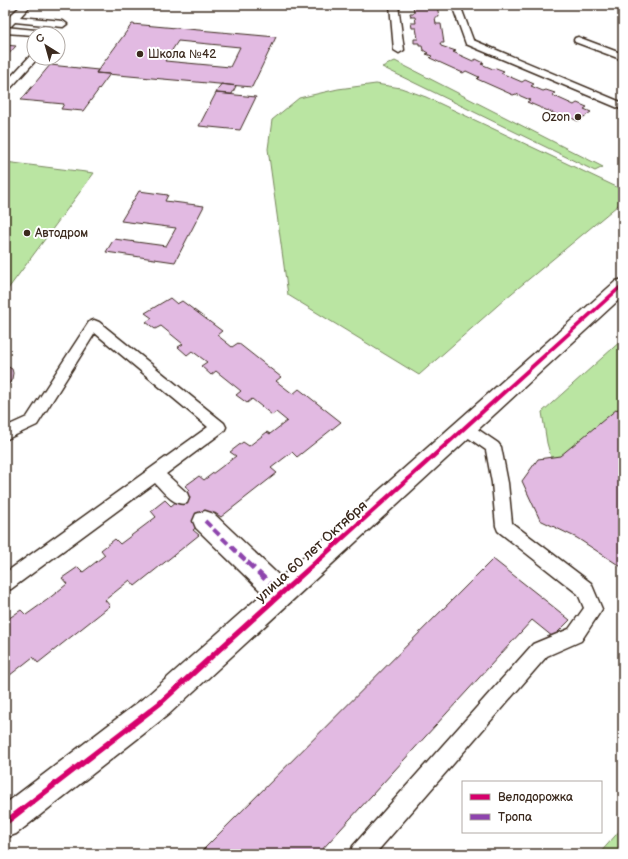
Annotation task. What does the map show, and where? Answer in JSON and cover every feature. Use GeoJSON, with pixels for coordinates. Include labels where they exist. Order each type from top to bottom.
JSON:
{"type":"FeatureCollection","features":[{"type":"Feature","properties":{"kind":"street","name":"улица 60 лет Октября"},"geometry":{"type":"LineString","coordinates":[[5,823],[159,704],[623,285]]}},
{"type":"Feature","properties":{"kind":"street"},"geometry":{"type":"LineString","coordinates":[[205,521],[281,594]]}},
{"type":"Feature","properties":{"kind":"lane"},"geometry":{"type":"LineString","coordinates":[[5,26],[27,5]]}},
{"type":"Feature","properties":{"kind":"lane"},"geometry":{"type":"LineString","coordinates":[[394,5],[399,50]]}},
{"type":"Feature","properties":{"kind":"lane"},"geometry":{"type":"LineString","coordinates":[[456,5],[469,42],[623,107]]}},
{"type":"Feature","properties":{"kind":"lane"},"geometry":{"type":"LineString","coordinates":[[12,19],[63,24],[61,26]]}},
{"type":"Feature","properties":{"kind":"lane"},"geometry":{"type":"LineString","coordinates":[[5,30],[26,32]]}},
{"type":"Feature","properties":{"kind":"lane"},"geometry":{"type":"LineString","coordinates":[[578,40],[623,57]]}},
{"type":"Feature","properties":{"kind":"lane"},"geometry":{"type":"LineString","coordinates":[[5,89],[26,66]]}},
{"type":"Feature","properties":{"kind":"lane"},"geometry":{"type":"LineString","coordinates":[[5,434],[32,421],[94,325],[218,427],[5,583]]}},
{"type":"Feature","properties":{"kind":"lane"},"geometry":{"type":"LineString","coordinates":[[361,854],[540,650],[575,636],[593,609],[585,589],[504,526],[500,483],[493,447],[465,428]]}},
{"type":"Feature","properties":{"kind":"lane"},"geometry":{"type":"LineString","coordinates":[[155,473],[181,498]]}},
{"type":"Feature","properties":{"kind":"green space"},"geometry":{"type":"Polygon","coordinates":[[[395,61],[603,167],[595,171],[382,67],[395,61]]]}},
{"type":"Feature","properties":{"kind":"green space"},"geometry":{"type":"Polygon","coordinates":[[[376,84],[401,88],[426,97],[623,190],[623,201],[506,298],[419,375],[288,295],[268,149],[272,120],[299,98],[338,89],[376,84]]]}},
{"type":"Feature","properties":{"kind":"green space","name":"Автодром"},"geometry":{"type":"Polygon","coordinates":[[[5,162],[94,173],[5,293],[5,162]]]}},
{"type":"Feature","properties":{"kind":"green space"},"geometry":{"type":"Polygon","coordinates":[[[623,339],[623,551],[558,482],[547,443],[542,412],[623,339]]]}},
{"type":"Feature","properties":{"kind":"green space"},"geometry":{"type":"Polygon","coordinates":[[[623,827],[623,854],[599,854],[623,827]]]}},
{"type":"Feature","properties":{"kind":"building"},"geometry":{"type":"Polygon","coordinates":[[[413,5],[437,5],[439,17],[435,17],[436,24],[441,24],[444,43],[440,43],[441,46],[456,51],[453,52],[473,61],[476,59],[484,63],[481,64],[493,69],[496,68],[504,71],[501,73],[522,82],[525,80],[534,84],[531,86],[543,91],[546,90],[555,93],[552,95],[574,105],[577,103],[587,107],[584,109],[591,112],[578,121],[569,117],[567,119],[527,102],[530,100],[516,94],[513,95],[477,79],[479,77],[466,71],[463,73],[430,58],[432,56],[426,54],[428,53],[423,50],[422,46],[419,46],[419,43],[414,43],[414,39],[418,39],[416,28],[412,28],[411,23],[416,23],[415,17],[411,17],[410,13],[414,13],[413,5]]]}},
{"type":"Feature","properties":{"kind":"building","name":"Школа №42"},"geometry":{"type":"Polygon","coordinates":[[[132,24],[276,37],[252,87],[96,73],[132,24]],[[178,41],[165,61],[230,67],[240,47],[178,41]]]}},
{"type":"Feature","properties":{"kind":"building"},"geometry":{"type":"Polygon","coordinates":[[[5,45],[16,46],[5,58],[5,45]]]}},
{"type":"Feature","properties":{"kind":"building"},"geometry":{"type":"Polygon","coordinates":[[[49,66],[98,70],[96,73],[110,74],[83,111],[61,109],[64,104],[21,100],[49,66]]]}},
{"type":"Feature","properties":{"kind":"building"},"geometry":{"type":"Polygon","coordinates":[[[221,84],[236,86],[232,94],[216,93],[221,84]]]}},
{"type":"Feature","properties":{"kind":"building"},"geometry":{"type":"Polygon","coordinates":[[[216,93],[256,97],[240,130],[199,126],[216,93]]]}},
{"type":"Feature","properties":{"kind":"building"},"geometry":{"type":"Polygon","coordinates":[[[139,191],[168,195],[165,201],[204,206],[175,262],[106,252],[114,239],[166,246],[176,228],[121,221],[139,191]]]}},
{"type":"Feature","properties":{"kind":"building"},"geometry":{"type":"Polygon","coordinates":[[[170,298],[177,304],[182,301],[222,331],[217,335],[232,347],[238,343],[281,377],[276,381],[293,394],[299,389],[341,422],[297,457],[292,452],[271,468],[277,473],[221,517],[215,513],[193,530],[199,535],[135,586],[130,580],[105,600],[110,606],[38,663],[33,657],[5,679],[5,631],[9,628],[5,621],[21,610],[26,615],[47,600],[67,584],[62,578],[78,567],[83,572],[105,555],[101,550],[115,539],[120,544],[156,517],[151,511],[165,500],[171,506],[190,490],[185,486],[199,476],[204,480],[236,456],[230,452],[243,442],[249,446],[267,432],[270,434],[287,421],[276,412],[272,415],[252,399],[247,403],[236,395],[241,391],[216,371],[211,375],[201,366],[207,362],[192,351],[187,355],[178,347],[183,344],[161,326],[155,329],[146,322],[152,318],[145,313],[170,298]]]}},
{"type":"Feature","properties":{"kind":"building"},"geometry":{"type":"Polygon","coordinates":[[[5,365],[12,369],[13,373],[12,379],[5,390],[5,365]]]}},
{"type":"Feature","properties":{"kind":"building"},"geometry":{"type":"Polygon","coordinates":[[[617,409],[623,412],[623,568],[577,538],[540,520],[522,481],[538,459],[560,456],[617,409]]]}},
{"type":"Feature","properties":{"kind":"building"},"geometry":{"type":"Polygon","coordinates":[[[493,559],[570,620],[553,637],[532,620],[318,854],[199,854],[493,559]]]}},
{"type":"Feature","properties":{"kind":"marked path"},"geometry":{"type":"LineString","coordinates":[[120,8],[126,5]]}},
{"type":"Feature","properties":{"kind":"marked path"},"geometry":{"type":"LineString","coordinates":[[205,521],[281,594]]}},
{"type":"Feature","properties":{"kind":"cycle path"},"geometry":{"type":"LineString","coordinates":[[5,823],[159,704],[623,285]]}},
{"type":"Feature","properties":{"kind":"place","name":"Школа №42"},"geometry":{"type":"Point","coordinates":[140,54]}},
{"type":"Feature","properties":{"kind":"place","name":"Ozon"},"geometry":{"type":"Point","coordinates":[578,117]}},
{"type":"Feature","properties":{"kind":"place","name":"Автодром"},"geometry":{"type":"Point","coordinates":[27,233]}}]}
